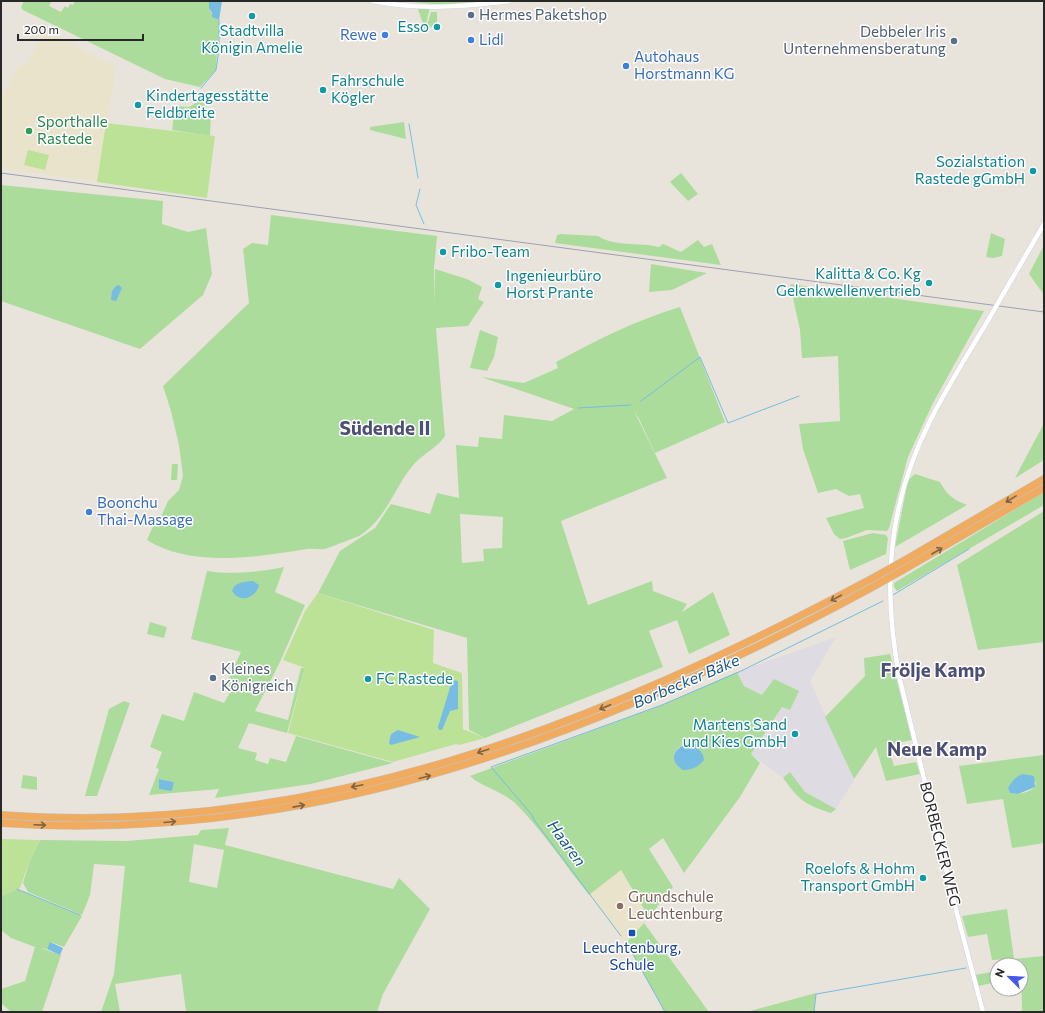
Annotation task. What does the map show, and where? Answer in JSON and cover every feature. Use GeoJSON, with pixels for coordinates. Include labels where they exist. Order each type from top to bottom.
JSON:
{"type":"FeatureCollection","features":[{"type":"Feature","properties":{"kind":"highway"},"geometry":{"type":"LineString","coordinates":[[1,815],[105,818],[242,807],[328,792],[430,768],[516,740],[638,693],[722,656],[871,579],[1044,479]]}},
{"type":"Feature","properties":{"kind":"highway"},"geometry":{"type":"LineString","coordinates":[[1,823],[106,825],[198,820],[314,803],[432,775],[518,748],[641,701],[769,642],[903,570],[1044,488]]}},
{"type":"Feature","properties":{"kind":"street"},"geometry":{"type":"LineString","coordinates":[[373,1],[401,6],[430,8],[467,6],[509,1]]}},
{"type":"Feature","properties":{"kind":"street","name":"BORBECKER WEG"},"geometry":{"type":"LineString","coordinates":[[983,1012],[955,906],[900,680],[889,604],[890,561],[893,533],[899,502],[911,465],[930,421],[1044,224]]}},
{"type":"Feature","properties":{"kind":"shaded area"},"geometry":{"type":"Polygon","coordinates":[[[46,30],[116,67],[97,182],[1,168],[1,100],[19,65],[26,66],[46,30]]]}},
{"type":"Feature","properties":{"kind":"shaded area"},"geometry":{"type":"Polygon","coordinates":[[[836,637],[810,681],[854,780],[836,809],[805,792],[790,772],[783,778],[751,754],[783,706],[744,686],[737,672],[836,637]]]}},
{"type":"Feature","properties":{"kind":"shaded area","name":"Grundschule Leuchtenburg"},"geometry":{"type":"Polygon","coordinates":[[[621,870],[649,917],[625,943],[589,895],[621,870]]]}},
{"type":"Feature","properties":{"kind":"green space"},"geometry":{"type":"Polygon","coordinates":[[[24,1],[52,1],[49,6],[61,12],[65,6],[68,8],[70,4],[73,5],[75,1],[209,1],[210,11],[216,19],[219,20],[216,70],[200,87],[165,79],[23,10],[21,7],[24,1]]]}},
{"type":"Feature","properties":{"kind":"green space"},"geometry":{"type":"Polygon","coordinates":[[[404,1],[490,1],[441,5],[404,1]]]}},
{"type":"Feature","properties":{"kind":"green space"},"geometry":{"type":"Polygon","coordinates":[[[417,7],[430,7],[424,33],[424,26],[417,7]]]}},
{"type":"Feature","properties":{"kind":"green space"},"geometry":{"type":"Polygon","coordinates":[[[431,12],[437,12],[437,22],[425,32],[431,12]]]}},
{"type":"Feature","properties":{"kind":"green space"},"geometry":{"type":"Polygon","coordinates":[[[201,100],[211,114],[210,136],[172,130],[175,106],[189,107],[201,100]]]}},
{"type":"Feature","properties":{"kind":"green space"},"geometry":{"type":"Polygon","coordinates":[[[404,122],[406,139],[370,130],[370,127],[404,122]]]}},
{"type":"Feature","properties":{"kind":"green space"},"geometry":{"type":"Polygon","coordinates":[[[106,123],[215,136],[207,198],[97,182],[106,123]]]}},
{"type":"Feature","properties":{"kind":"green space"},"geometry":{"type":"Polygon","coordinates":[[[28,150],[49,155],[45,170],[24,165],[28,150]]]}},
{"type":"Feature","properties":{"kind":"green space"},"geometry":{"type":"Polygon","coordinates":[[[681,173],[698,194],[688,201],[670,182],[681,173]]]}},
{"type":"Feature","properties":{"kind":"green space"},"geometry":{"type":"Polygon","coordinates":[[[1,185],[163,201],[162,224],[188,232],[206,228],[212,274],[203,295],[140,349],[1,301],[1,185]]]}},
{"type":"Feature","properties":{"kind":"green space"},"geometry":{"type":"Polygon","coordinates":[[[271,215],[437,236],[434,269],[435,304],[435,269],[467,279],[482,287],[478,299],[484,302],[468,326],[436,328],[445,436],[438,444],[414,464],[383,512],[368,529],[359,536],[325,549],[309,549],[246,557],[204,557],[164,549],[147,540],[154,524],[161,517],[168,501],[179,490],[183,476],[179,445],[163,386],[249,303],[243,249],[252,243],[268,245],[271,215]]]}},
{"type":"Feature","properties":{"kind":"green space"},"geometry":{"type":"Polygon","coordinates":[[[991,233],[1005,239],[1002,256],[993,258],[986,257],[991,233]]]}},
{"type":"Feature","properties":{"kind":"green space"},"geometry":{"type":"Polygon","coordinates":[[[557,235],[598,236],[612,242],[659,247],[663,244],[681,252],[698,240],[704,247],[712,244],[721,265],[555,243],[557,235]]]}},
{"type":"Feature","properties":{"kind":"green space"},"geometry":{"type":"Polygon","coordinates":[[[1044,245],[1044,295],[1029,274],[1044,245]]]}},
{"type":"Feature","properties":{"kind":"green space"},"geometry":{"type":"Polygon","coordinates":[[[651,264],[707,273],[672,290],[649,292],[651,264]]]}},
{"type":"Feature","properties":{"kind":"green space"},"geometry":{"type":"Polygon","coordinates":[[[790,284],[984,311],[933,403],[908,457],[887,531],[867,530],[840,539],[834,534],[826,518],[864,508],[860,494],[849,496],[836,489],[818,493],[803,449],[799,424],[840,421],[838,356],[802,358],[800,330],[790,284]]]}},
{"type":"Feature","properties":{"kind":"green space"},"geometry":{"type":"Polygon","coordinates":[[[680,307],[725,422],[655,453],[634,411],[667,478],[561,521],[588,605],[652,581],[653,591],[687,604],[682,612],[713,592],[730,635],[689,654],[677,620],[649,631],[663,667],[485,738],[469,730],[467,638],[318,593],[340,551],[375,528],[391,504],[430,514],[437,493],[459,498],[456,445],[478,447],[479,437],[502,439],[504,415],[552,421],[574,409],[481,377],[524,383],[558,368],[556,362],[586,346],[664,312],[680,307]],[[460,514],[462,563],[484,561],[483,549],[502,548],[503,517],[460,514]]]}},
{"type":"Feature","properties":{"kind":"green space"},"geometry":{"type":"Polygon","coordinates":[[[480,330],[498,337],[494,357],[487,371],[470,368],[480,330]]]}},
{"type":"Feature","properties":{"kind":"green space"},"geometry":{"type":"Polygon","coordinates":[[[1044,422],[1044,460],[1015,478],[1042,427],[1044,422]]]}},
{"type":"Feature","properties":{"kind":"green space"},"geometry":{"type":"Polygon","coordinates":[[[172,464],[178,464],[177,480],[171,480],[172,464]]]}},
{"type":"Feature","properties":{"kind":"green space"},"geometry":{"type":"Polygon","coordinates":[[[915,474],[940,482],[951,496],[967,505],[895,547],[908,480],[915,474]]]}},
{"type":"Feature","properties":{"kind":"green space"},"geometry":{"type":"Polygon","coordinates":[[[1044,492],[1044,505],[897,591],[894,587],[894,583],[1044,492]]]}},
{"type":"Feature","properties":{"kind":"green space"},"geometry":{"type":"Polygon","coordinates":[[[1044,511],[1044,642],[978,650],[957,565],[1044,511]]]}},
{"type":"Feature","properties":{"kind":"green space"},"geometry":{"type":"Polygon","coordinates":[[[873,533],[886,535],[888,538],[886,554],[850,570],[843,541],[873,533]]]}},
{"type":"Feature","properties":{"kind":"green space"},"geometry":{"type":"Polygon","coordinates":[[[284,567],[275,592],[305,605],[280,662],[255,711],[288,720],[301,668],[305,668],[287,733],[249,723],[238,748],[257,753],[255,760],[268,764],[270,758],[286,762],[296,736],[393,763],[311,784],[215,798],[219,789],[149,795],[159,769],[156,768],[162,752],[150,747],[162,714],[184,721],[194,692],[224,703],[233,687],[226,684],[241,652],[191,639],[207,571],[236,573],[255,572],[284,567]],[[159,779],[159,789],[172,790],[174,782],[159,779]]]}},
{"type":"Feature","properties":{"kind":"green space"},"geometry":{"type":"Polygon","coordinates":[[[318,593],[434,630],[433,663],[462,673],[463,729],[485,738],[459,745],[456,744],[393,762],[288,733],[305,668],[283,660],[305,611],[318,593]]]}},
{"type":"Feature","properties":{"kind":"green space"},"geometry":{"type":"Polygon","coordinates":[[[150,622],[167,627],[164,638],[147,634],[150,622]]]}},
{"type":"Feature","properties":{"kind":"green space"},"geometry":{"type":"Polygon","coordinates":[[[890,654],[912,740],[888,745],[894,766],[916,762],[920,774],[886,781],[876,747],[854,779],[825,717],[865,676],[864,658],[890,654]]]}},
{"type":"Feature","properties":{"kind":"green space"},"geometry":{"type":"Polygon","coordinates":[[[737,672],[744,686],[762,695],[774,679],[799,691],[790,710],[782,707],[751,754],[760,763],[740,797],[684,873],[663,838],[649,849],[673,887],[649,917],[621,870],[589,895],[544,837],[515,803],[504,795],[481,784],[470,776],[662,705],[737,672]],[[686,743],[677,750],[675,756],[680,768],[686,743]]]}},
{"type":"Feature","properties":{"kind":"green space"},"geometry":{"type":"Polygon","coordinates":[[[124,701],[130,703],[97,796],[85,796],[109,709],[124,701]]]}},
{"type":"Feature","properties":{"kind":"green space"},"geometry":{"type":"Polygon","coordinates":[[[1044,755],[1044,843],[1012,848],[1003,799],[967,804],[959,766],[1044,755]],[[1036,782],[1008,788],[1010,793],[1020,794],[1035,787],[1036,782]]]}},
{"type":"Feature","properties":{"kind":"green space"},"geometry":{"type":"Polygon","coordinates":[[[790,772],[805,792],[836,809],[831,813],[803,801],[783,778],[790,772]]]}},
{"type":"Feature","properties":{"kind":"green space"},"geometry":{"type":"Polygon","coordinates":[[[23,775],[37,777],[37,790],[21,788],[23,775]]]}},
{"type":"Feature","properties":{"kind":"green space"},"geometry":{"type":"Polygon","coordinates":[[[229,828],[225,845],[393,889],[399,878],[430,909],[383,994],[377,1012],[186,1012],[181,974],[115,984],[120,1012],[101,1012],[114,974],[125,866],[94,864],[90,895],[82,915],[28,892],[23,883],[30,860],[40,840],[127,841],[198,835],[201,830],[229,828]],[[194,844],[189,882],[217,888],[224,850],[194,844]]]}},
{"type":"Feature","properties":{"kind":"green space"},"geometry":{"type":"Polygon","coordinates":[[[1,839],[40,840],[30,860],[20,888],[1,896],[1,839]]]}},
{"type":"Feature","properties":{"kind":"green space"},"geometry":{"type":"Polygon","coordinates":[[[17,889],[82,916],[64,947],[51,942],[47,949],[41,948],[61,955],[42,1012],[11,1012],[1,1003],[1,989],[25,981],[35,947],[11,938],[1,930],[1,896],[17,889]]]}},
{"type":"Feature","properties":{"kind":"green space"},"geometry":{"type":"Polygon","coordinates":[[[1007,909],[1014,957],[991,957],[987,934],[968,937],[962,916],[1007,909]]]}},
{"type":"Feature","properties":{"kind":"green space"},"geometry":{"type":"Polygon","coordinates":[[[644,923],[709,1012],[665,1012],[626,943],[644,923]]]}},
{"type":"Feature","properties":{"kind":"green space"},"geometry":{"type":"Polygon","coordinates":[[[1044,956],[1044,1012],[1022,1012],[1022,997],[1029,997],[1029,958],[1044,956]]]}},
{"type":"Feature","properties":{"kind":"green space"},"geometry":{"type":"Polygon","coordinates":[[[989,972],[989,984],[978,986],[975,975],[989,972]]]}},
{"type":"Feature","properties":{"kind":"green space"},"geometry":{"type":"Polygon","coordinates":[[[816,993],[814,1012],[750,1012],[750,1011],[816,993]]]}},
{"type":"Feature","properties":{"kind":"water"},"geometry":{"type":"Polygon","coordinates":[[[209,1],[222,1],[219,20],[212,17],[212,13],[209,8],[209,1]]]}},
{"type":"Feature","properties":{"kind":"water"},"geometry":{"type":"Polygon","coordinates":[[[119,285],[122,288],[116,301],[111,300],[112,291],[119,285]]]}},
{"type":"Feature","properties":{"kind":"water"},"geometry":{"type":"Polygon","coordinates":[[[253,581],[259,585],[255,593],[247,598],[239,597],[232,591],[237,584],[253,581]]]}},
{"type":"Feature","properties":{"kind":"water"},"geometry":{"type":"Polygon","coordinates":[[[452,681],[458,681],[458,709],[450,711],[442,730],[439,730],[438,727],[452,681]]]}},
{"type":"Feature","properties":{"kind":"water"},"geometry":{"type":"Polygon","coordinates":[[[398,730],[420,737],[391,745],[389,743],[391,734],[398,730]]]}},
{"type":"Feature","properties":{"kind":"water"},"geometry":{"type":"Polygon","coordinates":[[[693,741],[703,755],[704,760],[695,768],[683,770],[675,761],[675,753],[682,746],[693,741]]]}},
{"type":"Feature","properties":{"kind":"water"},"geometry":{"type":"Polygon","coordinates":[[[1023,774],[1034,776],[1035,787],[1018,794],[1010,793],[1008,788],[1011,783],[1016,777],[1023,774]]]}},
{"type":"Feature","properties":{"kind":"water"},"geometry":{"type":"Polygon","coordinates":[[[159,779],[174,782],[172,791],[159,789],[159,779]]]}},
{"type":"Feature","properties":{"kind":"water"},"geometry":{"type":"Polygon","coordinates":[[[50,942],[63,948],[60,955],[47,949],[50,942]]]}},
{"type":"Feature","properties":{"kind":"waterway"},"geometry":{"type":"LineString","coordinates":[[201,88],[216,70],[219,49],[219,20]]}},
{"type":"Feature","properties":{"kind":"waterway"},"geometry":{"type":"LineString","coordinates":[[409,124],[418,178]]}},
{"type":"Feature","properties":{"kind":"waterway"},"geometry":{"type":"LineString","coordinates":[[420,189],[416,205],[424,224]]}},
{"type":"Feature","properties":{"kind":"waterway"},"geometry":{"type":"LineString","coordinates":[[641,401],[700,357],[728,423],[799,396]]}},
{"type":"Feature","properties":{"kind":"waterway"},"geometry":{"type":"LineString","coordinates":[[578,408],[631,405]]}},
{"type":"Feature","properties":{"kind":"waterway","name":"Borbecker Bäke"},"geometry":{"type":"LineString","coordinates":[[893,595],[969,549]]}},
{"type":"Feature","properties":{"kind":"waterway","name":"Borbecker Bäke"},"geometry":{"type":"LineString","coordinates":[[621,936],[534,820],[532,815],[491,767],[662,705],[741,671],[883,601]]}},
{"type":"Feature","properties":{"kind":"waterway"},"geometry":{"type":"LineString","coordinates":[[17,889],[80,915]]}},
{"type":"Feature","properties":{"kind":"waterway","name":"Haaren"},"geometry":{"type":"LineString","coordinates":[[633,954],[665,1012]]}},
{"type":"Feature","properties":{"kind":"waterway"},"geometry":{"type":"LineString","coordinates":[[814,1012],[816,994],[966,968]]}},
{"type":"Feature","properties":{"kind":"railway"},"geometry":{"type":"LineString","coordinates":[[1,173],[1044,312]]}},
{"type":"Feature","properties":{"kind":"place","name":"Hermes Paketshop"},"geometry":{"type":"Point","coordinates":[471,15]}},
{"type":"Feature","properties":{"kind":"place","name":"Stadtvilla Königin Amelie"},"geometry":{"type":"Point","coordinates":[252,16]}},
{"type":"Feature","properties":{"kind":"place","name":"Esso"},"geometry":{"type":"Point","coordinates":[437,27]}},
{"type":"Feature","properties":{"kind":"place","name":"Rewe"},"geometry":{"type":"Point","coordinates":[385,35]}},
{"type":"Feature","properties":{"kind":"place","name":"Lidl"},"geometry":{"type":"Point","coordinates":[471,40]}},
{"type":"Feature","properties":{"kind":"place","name":"Debbeler Iris Unternehmensberatung"},"geometry":{"type":"Point","coordinates":[954,41]}},
{"type":"Feature","properties":{"kind":"place","name":"Autohaus Horstmann KG"},"geometry":{"type":"Point","coordinates":[626,66]}},
{"type":"Feature","properties":{"kind":"place","name":"Fahrschule Kögler"},"geometry":{"type":"Point","coordinates":[323,90]}},
{"type":"Feature","properties":{"kind":"place","name":"Kindertagesstätte Feldbreite"},"geometry":{"type":"Point","coordinates":[138,105]}},
{"type":"Feature","properties":{"kind":"place","name":"Sporthalle Rastede"},"geometry":{"type":"Point","coordinates":[29,131]}},
{"type":"Feature","properties":{"kind":"place","name":"Sozialstation Rastede gGmbH"},"geometry":{"type":"Point","coordinates":[1033,171]}},
{"type":"Feature","properties":{"kind":"place","name":"Fribo-Team"},"geometry":{"type":"Point","coordinates":[443,252]}},
{"type":"Feature","properties":{"kind":"place","name":"Kalitta & Co. Kg Gelenkwellenvertrieb"},"geometry":{"type":"Point","coordinates":[929,283]}},
{"type":"Feature","properties":{"kind":"place","name":"Ingenieurbüro Horst Prante"},"geometry":{"type":"Point","coordinates":[498,285]}},
{"type":"Feature","properties":{"kind":"place","name":"Boonchu Thai-Massage"},"geometry":{"type":"Point","coordinates":[89,512]}},
{"type":"Feature","properties":{"kind":"place","name":"Kleines Königreich"},"geometry":{"type":"Point","coordinates":[213,678]}},
{"type":"Feature","properties":{"kind":"place","name":"FC Rastede"},"geometry":{"type":"Point","coordinates":[368,679]}},
{"type":"Feature","properties":{"kind":"place","name":"Martens Sand und Kies GmbH"},"geometry":{"type":"Point","coordinates":[795,734]}},
{"type":"Feature","properties":{"kind":"place","name":"Roelofs & Hohm Transport GmbH"},"geometry":{"type":"Point","coordinates":[923,878]}},
{"type":"Feature","properties":{"kind":"place","name":"Grundschule Leuchtenburg"},"geometry":{"type":"Point","coordinates":[620,906]}},
{"type":"Feature","properties":{"kind":"place","name":"Leuchtenburg, Schule"},"geometry":{"type":"Point","coordinates":[632,933]}},
{"type":"Feature","properties":{"kind":"district","name":"Südende II"},"geometry":{"type":"Point","coordinates":[385,428]}},
{"type":"Feature","properties":{"kind":"district","name":"Frölje Kamp"},"geometry":{"type":"Point","coordinates":[933,670]}},
{"type":"Feature","properties":{"kind":"district","name":"Neue Kamp"},"geometry":{"type":"Point","coordinates":[937,749]}}]}
